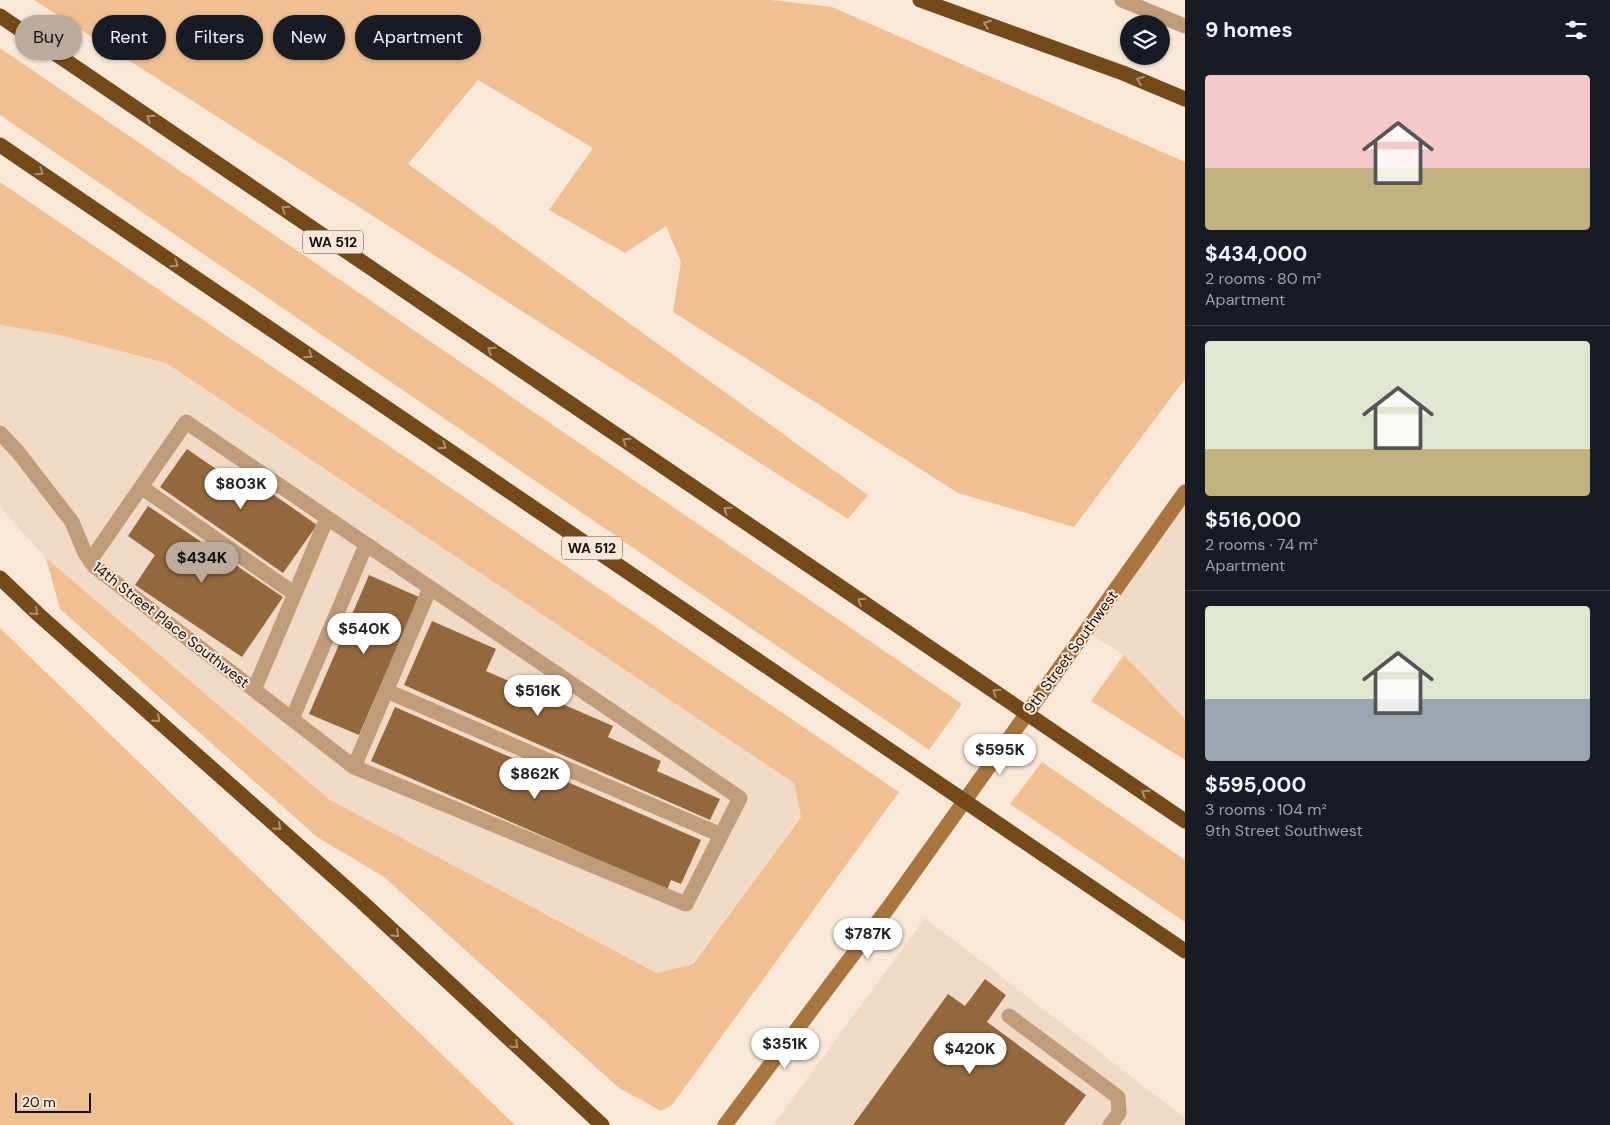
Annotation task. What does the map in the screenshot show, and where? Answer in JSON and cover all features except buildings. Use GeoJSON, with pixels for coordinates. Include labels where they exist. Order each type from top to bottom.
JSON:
{"type":"FeatureCollection","features":[{"type":"Feature","properties":{"kind":"highway"},"geometry":{"type":"LineString","coordinates":[[920,0],[1123,73],[1185,99]]}},
{"type":"Feature","properties":{"kind":"highway","name":"WA 512"},"geometry":{"type":"LineString","coordinates":[[0,16],[1185,821]]}},
{"type":"Feature","properties":{"kind":"highway","name":"WA 512"},"geometry":{"type":"LineString","coordinates":[[0,145],[1185,951]]}},
{"type":"Feature","properties":{"kind":"highway"},"geometry":{"type":"LineString","coordinates":[[0,578],[360,901],[602,1125]]}},
{"type":"Feature","properties":{"kind":"main road","name":"9th Street Southwest"},"geometry":{"type":"LineString","coordinates":[[725,1125],[891,904],[1185,492]]}},
{"type":"Feature","properties":{"kind":"lane"},"geometry":{"type":"LineString","coordinates":[[1122,0],[1185,26]]}},
{"type":"Feature","properties":{"kind":"lane"},"geometry":{"type":"LineString","coordinates":[[90,561],[186,422],[740,798],[721,835],[387,691]]}},
{"type":"Feature","properties":{"kind":"lane","name":"14th Street Place Southwest"},"geometry":{"type":"LineString","coordinates":[[0,433],[18,452],[72,522],[90,561],[100,571],[354,767],[686,904],[721,835]]}},
{"type":"Feature","properties":{"kind":"lane"},"geometry":{"type":"LineString","coordinates":[[141,487],[295,594]]}},
{"type":"Feature","properties":{"kind":"lane"},"geometry":{"type":"LineString","coordinates":[[254,690],[327,518]]}},
{"type":"Feature","properties":{"kind":"lane"},"geometry":{"type":"LineString","coordinates":[[292,719],[366,545]]}},
{"type":"Feature","properties":{"kind":"lane"},"geometry":{"type":"LineString","coordinates":[[354,767],[430,588]]}},
{"type":"Feature","properties":{"kind":"lane"},"geometry":{"type":"LineString","coordinates":[[1009,1016],[1118,1097],[1119,1113],[1110,1125]]}},
{"type":"Feature","properties":{"kind":"shaded area"},"geometry":{"type":"Polygon","coordinates":[[[34,0],[771,0],[832,7],[1185,162],[1185,379],[1074,527],[958,493],[673,312],[681,262],[666,226],[625,253],[549,210],[593,148],[478,80],[408,164],[868,495],[848,519],[128,60],[166,60],[166,15],[92,15],[92,37],[82,31],[82,15],[58,15],[34,0]]]}},
{"type":"Feature","properties":{"kind":"shaded area"},"geometry":{"type":"Polygon","coordinates":[[[0,48],[962,704],[929,750],[0,115],[0,48]]]}},
{"type":"Feature","properties":{"kind":"shaded area"},"geometry":{"type":"Polygon","coordinates":[[[0,182],[899,792],[672,1105],[661,1111],[619,1088],[384,877],[317,837],[60,609],[46,558],[330,800],[657,973],[693,964],[801,817],[794,783],[166,363],[59,335],[0,325],[0,182]]]}},
{"type":"Feature","properties":{"kind":"shaded area"},"geometry":{"type":"Polygon","coordinates":[[[0,325],[59,335],[166,363],[794,783],[801,816],[692,964],[658,973],[330,800],[46,558],[0,507],[0,325]]]}},
{"type":"Feature","properties":{"kind":"shaded area"},"geometry":{"type":"Polygon","coordinates":[[[1185,492],[1185,719],[1124,655],[1085,631],[1185,492]]]}},
{"type":"Feature","properties":{"kind":"shaded area"},"geometry":{"type":"Polygon","coordinates":[[[0,628],[515,1125],[0,1125],[0,628]]]}},
{"type":"Feature","properties":{"kind":"shaded area"},"geometry":{"type":"Polygon","coordinates":[[[1124,655],[1185,719],[1185,760],[1091,701],[1124,655]]]}},
{"type":"Feature","properties":{"kind":"shaded area"},"geometry":{"type":"Polygon","coordinates":[[[1042,762],[1185,860],[1185,922],[1010,804],[1042,762]]]}},
{"type":"Feature","properties":{"kind":"shaded area"},"geometry":{"type":"Polygon","coordinates":[[[925,918],[1185,1118],[1185,1125],[773,1125],[925,918]]]}}]}
